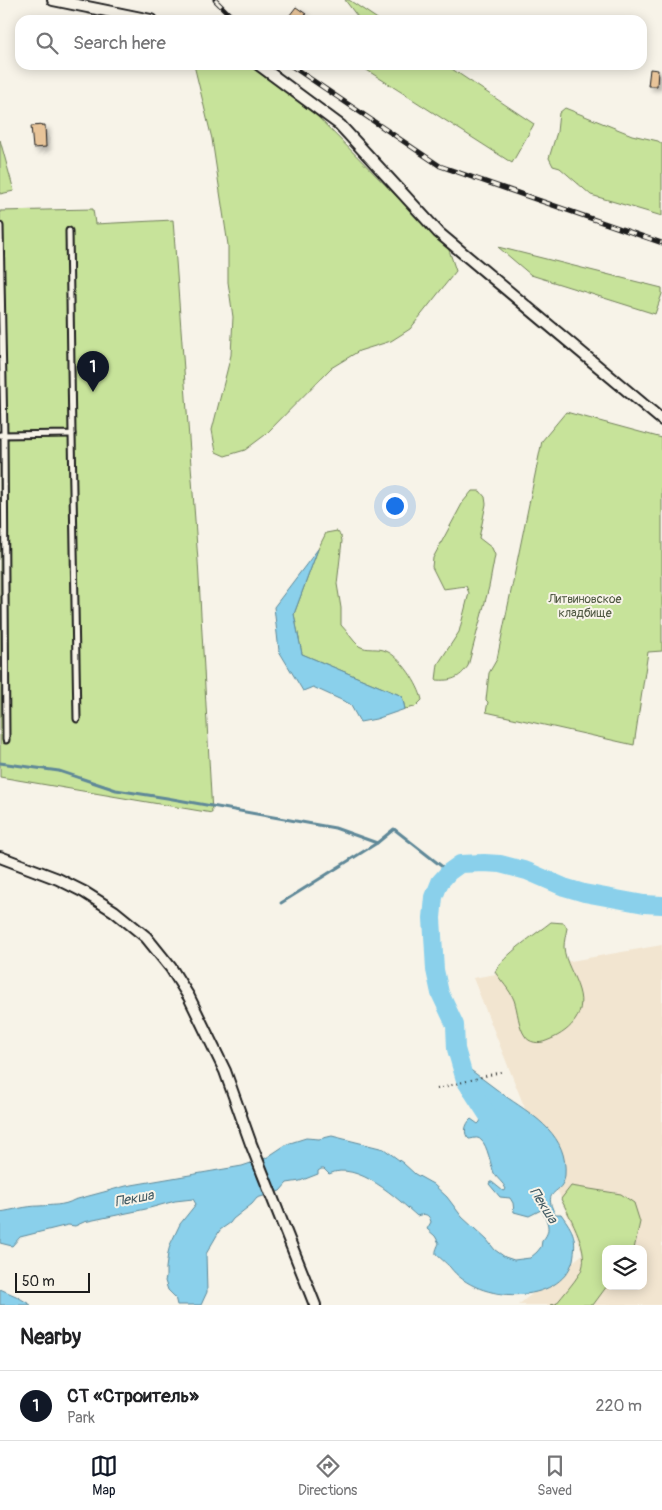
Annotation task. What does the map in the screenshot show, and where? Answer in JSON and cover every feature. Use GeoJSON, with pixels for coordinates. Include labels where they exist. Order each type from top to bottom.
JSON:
{"type":"FeatureCollection","features":[{"type":"Feature","properties":{"kind":"street"},"geometry":{"type":"LineString","coordinates":[[54,0],[127,15]]}},
{"type":"Feature","properties":{"kind":"street"},"geometry":{"type":"LineString","coordinates":[[266,70],[340,125],[438,233],[662,420]]}},
{"type":"Feature","properties":{"kind":"street"},"geometry":{"type":"LineString","coordinates":[[0,857],[58,879],[84,892],[114,911],[146,937],[171,968],[189,997],[224,1071],[315,1305]]}},
{"type":"Feature","properties":{"kind":"lane"},"geometry":{"type":"LineString","coordinates":[[0,226],[6,740]]}},
{"type":"Feature","properties":{"kind":"lane"},"geometry":{"type":"LineString","coordinates":[[69,231],[77,719]]}},
{"type":"Feature","properties":{"kind":"lane"},"geometry":{"type":"LineString","coordinates":[[2,435],[72,434]]}},
{"type":"Feature","properties":{"kind":"path"},"geometry":{"type":"LineString","coordinates":[[437,1089],[504,1071]]}},
{"type":"Feature","properties":{"kind":"shaded area"},"geometry":{"type":"Polygon","coordinates":[[[662,945],[662,1305],[518,1305],[583,1254],[473,978],[662,945]]]}},
{"type":"Feature","properties":{"kind":"green space"},"geometry":{"type":"Polygon","coordinates":[[[345,0],[349,0],[372,15],[356,15],[345,0]]]}},
{"type":"Feature","properties":{"kind":"green space"},"geometry":{"type":"Polygon","coordinates":[[[195,70],[261,70],[299,98],[441,241],[449,250],[456,271],[410,329],[391,341],[359,351],[331,368],[265,435],[245,450],[225,456],[216,452],[212,430],[231,355],[233,317],[228,282],[228,245],[212,139],[195,70]]]}},
{"type":"Feature","properties":{"kind":"green space"},"geometry":{"type":"Polygon","coordinates":[[[367,70],[453,70],[534,124],[512,163],[367,70]]]}},
{"type":"Feature","properties":{"kind":"green space"},"geometry":{"type":"Polygon","coordinates":[[[565,108],[632,135],[658,141],[662,144],[662,216],[591,195],[560,168],[553,166],[549,158],[557,132],[559,113],[565,108]]]}},
{"type":"Feature","properties":{"kind":"green space"},"geometry":{"type":"Polygon","coordinates":[[[0,140],[14,191],[0,194],[0,140]]]}},
{"type":"Feature","properties":{"kind":"green space"},"geometry":{"type":"Polygon","coordinates":[[[93,209],[95,224],[173,220],[198,561],[212,813],[0,777],[0,211],[93,209]]]}},
{"type":"Feature","properties":{"kind":"green space"},"geometry":{"type":"Polygon","coordinates":[[[498,247],[662,288],[662,294],[655,314],[531,275],[498,247]]]}},
{"type":"Feature","properties":{"kind":"green space","name":"Литвиновское кладбище"},"geometry":{"type":"Polygon","coordinates":[[[566,412],[662,438],[662,651],[648,652],[634,745],[486,712],[489,673],[497,659],[542,441],[566,412]]]}},
{"type":"Feature","properties":{"kind":"green space"},"geometry":{"type":"Polygon","coordinates":[[[472,491],[480,491],[485,497],[486,504],[479,538],[492,548],[495,555],[489,587],[468,666],[461,674],[454,678],[436,680],[438,664],[459,632],[469,593],[466,586],[443,589],[432,567],[433,558],[463,502],[472,491]]]}},
{"type":"Feature","properties":{"kind":"green space"},"geometry":{"type":"Polygon","coordinates":[[[337,531],[342,541],[337,584],[341,608],[341,625],[359,646],[386,651],[398,659],[413,679],[420,694],[422,700],[415,707],[405,709],[402,696],[302,654],[294,614],[318,549],[326,533],[337,531]]]}},
{"type":"Feature","properties":{"kind":"green space"},"geometry":{"type":"Polygon","coordinates":[[[551,922],[564,923],[567,928],[564,945],[565,953],[579,990],[580,1008],[574,1022],[562,1033],[554,1038],[537,1043],[529,1040],[523,1032],[514,1000],[495,972],[512,952],[551,922]]]}},
{"type":"Feature","properties":{"kind":"green space"},"geometry":{"type":"Polygon","coordinates":[[[571,1186],[621,1194],[634,1203],[640,1222],[635,1245],[602,1245],[602,1290],[604,1290],[593,1305],[550,1305],[556,1304],[580,1273],[583,1265],[582,1246],[561,1199],[571,1186]]]}},
{"type":"Feature","properties":{"kind":"water"},"geometry":{"type":"Polygon","coordinates":[[[318,549],[294,614],[302,654],[402,696],[405,709],[376,719],[360,722],[350,704],[313,687],[303,691],[279,651],[274,607],[318,549]]]}},
{"type":"Feature","properties":{"kind":"water"},"geometry":{"type":"Polygon","coordinates":[[[464,1059],[468,1068],[539,1120],[548,1129],[556,1139],[565,1161],[563,1182],[561,1187],[551,1196],[550,1200],[555,1214],[561,1214],[572,1231],[575,1246],[573,1260],[565,1275],[553,1285],[536,1292],[518,1295],[498,1293],[479,1288],[463,1279],[436,1254],[439,1243],[435,1236],[427,1229],[431,1222],[428,1216],[424,1214],[417,1216],[376,1183],[364,1177],[352,1172],[340,1171],[329,1174],[324,1169],[318,1171],[318,1174],[300,1181],[287,1183],[280,1191],[257,1198],[220,1230],[206,1254],[207,1292],[201,1305],[177,1305],[175,1297],[168,1290],[165,1281],[170,1245],[180,1224],[196,1204],[193,1199],[175,1201],[84,1222],[75,1226],[68,1225],[20,1237],[12,1246],[0,1243],[0,1212],[62,1204],[126,1186],[242,1166],[266,1158],[287,1144],[306,1138],[319,1139],[332,1136],[384,1149],[415,1174],[433,1184],[495,1250],[505,1257],[514,1260],[530,1258],[541,1247],[547,1233],[546,1218],[541,1210],[529,1216],[514,1212],[513,1203],[510,1198],[500,1197],[489,1184],[492,1182],[503,1191],[506,1189],[494,1173],[487,1151],[481,1140],[478,1138],[469,1139],[465,1132],[466,1126],[471,1119],[478,1124],[480,1122],[485,1103],[475,1095],[462,1090],[454,1064],[464,1059]]]}},
{"type":"Feature","properties":{"kind":"water"},"geometry":{"type":"Polygon","coordinates":[[[0,1289],[16,1296],[31,1305],[0,1305],[0,1289]]]}},
{"type":"Feature","properties":{"kind":"building"},"geometry":{"type":"Polygon","coordinates":[[[296,7],[306,14],[305,15],[290,15],[296,7]]]}},
{"type":"Feature","properties":{"kind":"building"},"geometry":{"type":"Polygon","coordinates":[[[650,69],[658,70],[657,86],[648,86],[650,69]]]}},
{"type":"Feature","properties":{"kind":"building"},"geometry":{"type":"Polygon","coordinates":[[[45,125],[46,147],[33,148],[31,126],[45,125]]]}},
{"type":"Feature","properties":{"kind":"waterway"},"geometry":{"type":"LineString","coordinates":[[0,763],[59,771],[116,790],[335,828],[377,843],[394,829],[449,872]]}},
{"type":"Feature","properties":{"kind":"waterway"},"geometry":{"type":"LineString","coordinates":[[281,903],[377,843]]}},
{"type":"Feature","properties":{"kind":"waterway","name":"Пекша"},"geometry":{"type":"LineString","coordinates":[[496,1128],[465,1080],[456,1049],[455,1025],[440,993],[435,970],[432,918],[434,897],[440,882],[460,864],[500,864],[527,871],[564,887],[584,893],[644,904],[662,905]]}},
{"type":"Feature","properties":{"kind":"railway"},"geometry":{"type":"LineString","coordinates":[[215,0],[230,15]]}},
{"type":"Feature","properties":{"kind":"railway"},"geometry":{"type":"LineString","coordinates":[[297,70],[440,166],[662,243]]}},
{"type":"Feature","properties":{"kind":"place","name":"СТ «Строитель»"},"geometry":{"type":"Point","coordinates":[93,392]}}]}
